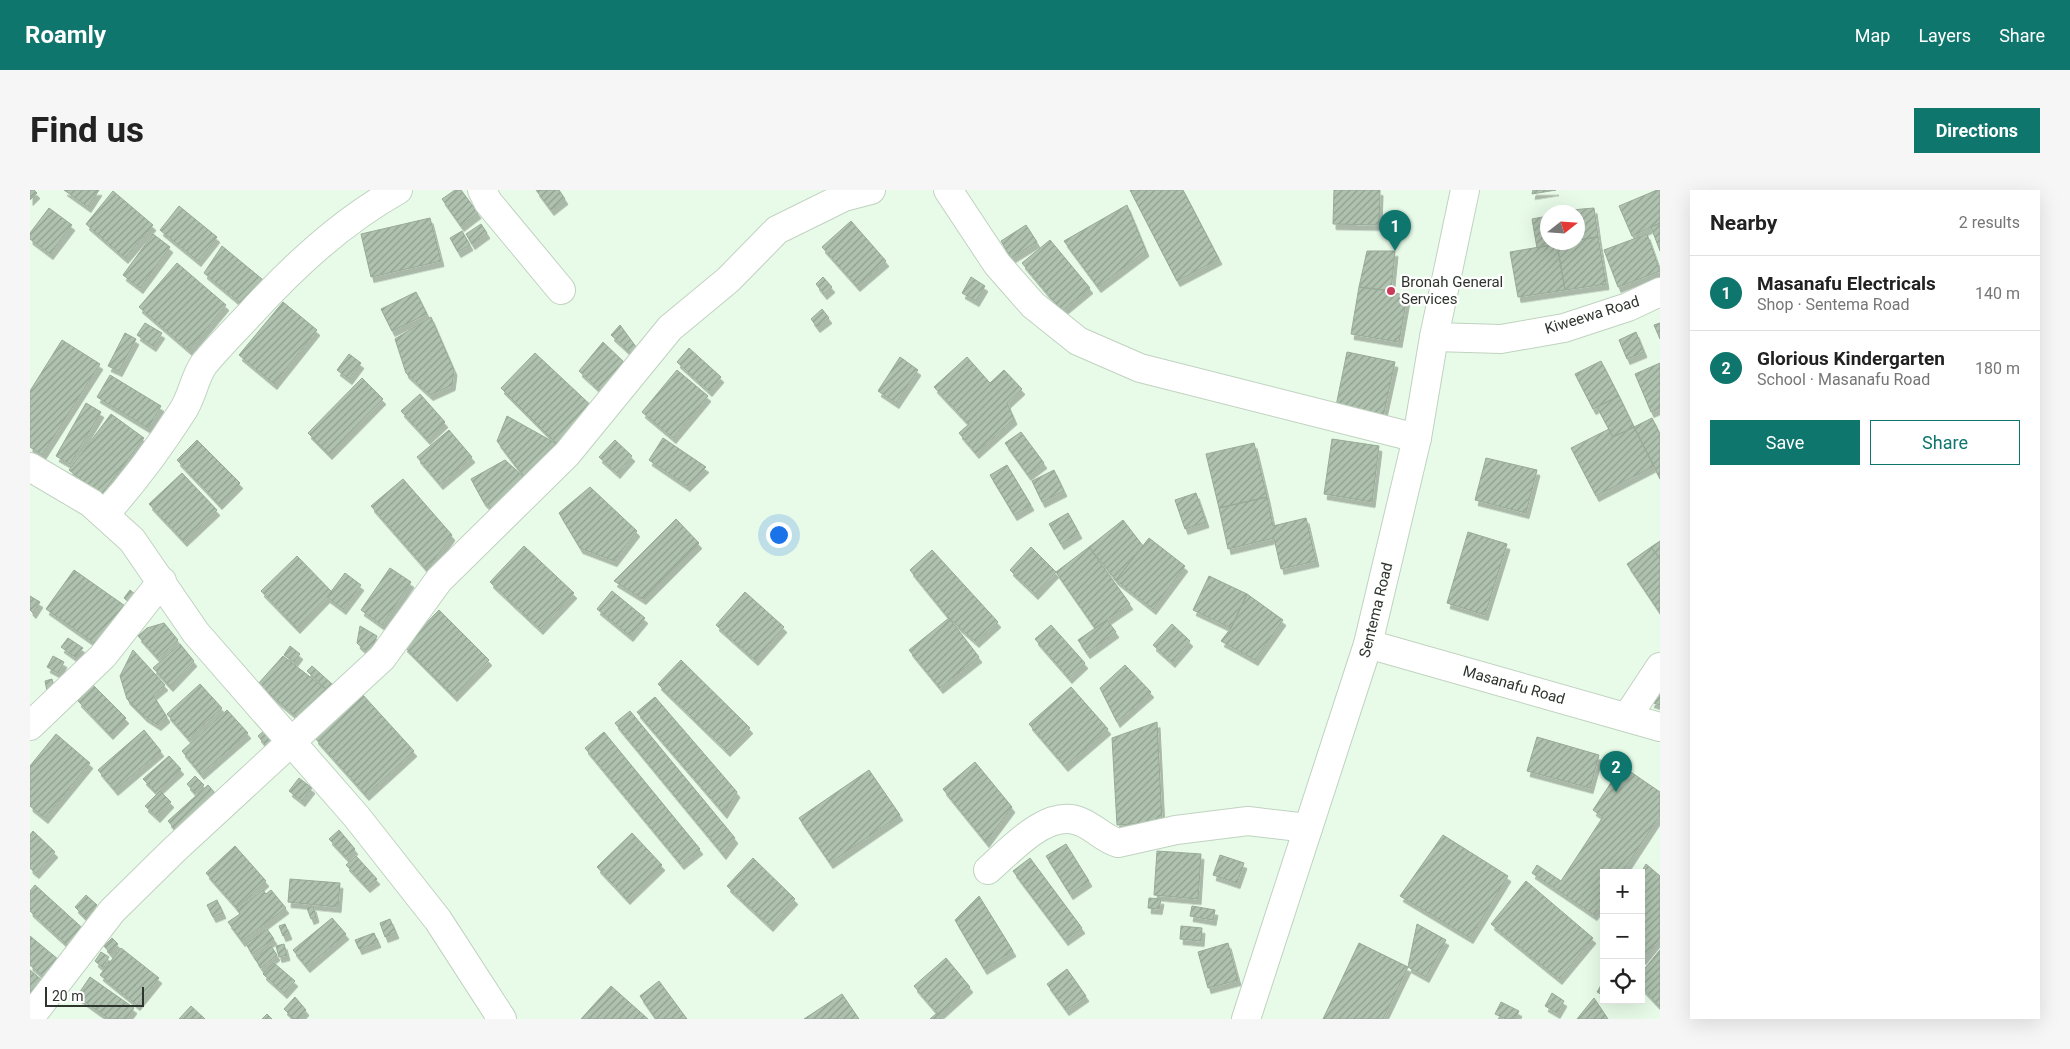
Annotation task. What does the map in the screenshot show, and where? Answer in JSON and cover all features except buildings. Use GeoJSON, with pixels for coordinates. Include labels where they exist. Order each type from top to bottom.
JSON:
{"type":"FeatureCollection","features":[{"type":"Feature","properties":{"kind":"street"},"geometry":{"type":"LineString","coordinates":[[104,515],[129,487],[183,411],[203,366],[236,329],[282,280],[336,231],[378,201],[398,190]]}},
{"type":"Feature","properties":{"kind":"street"},"geometry":{"type":"LineString","coordinates":[[482,190],[488,202],[560,290]]}},
{"type":"Feature","properties":{"kind":"street"},"geometry":{"type":"LineString","coordinates":[[32,1015],[112,911],[174,850],[382,658],[439,580],[567,454],[670,328],[728,280],[777,230],[844,197],[871,190]]}},
{"type":"Feature","properties":{"kind":"street"},"geometry":{"type":"LineString","coordinates":[[948,190],[997,264],[1027,298],[1078,341],[1140,368],[1417,438]]}},
{"type":"Feature","properties":{"kind":"street","name":"Sentema Road"},"geometry":{"type":"LineString","coordinates":[[1246,1019],[1368,644],[1417,438],[1434,337],[1465,190]]}},
{"type":"Feature","properties":{"kind":"street","name":"Kiweewa Road"},"geometry":{"type":"LineString","coordinates":[[1434,337],[1501,339],[1564,328],[1628,307],[1660,292]]}},
{"type":"Feature","properties":{"kind":"street"},"geometry":{"type":"LineString","coordinates":[[30,467],[91,504],[132,540],[196,632],[356,816],[438,920],[502,1019]]}},
{"type":"Feature","properties":{"kind":"street"},"geometry":{"type":"LineString","coordinates":[[30,726],[103,656],[162,581]]}},
{"type":"Feature","properties":{"kind":"street","name":"Masanafu Road"},"geometry":{"type":"LineString","coordinates":[[1368,644],[1660,727]]}},
{"type":"Feature","properties":{"kind":"street"},"geometry":{"type":"LineString","coordinates":[[1627,717],[1660,667]]}},
{"type":"Feature","properties":{"kind":"street"},"geometry":{"type":"LineString","coordinates":[[988,870],[1040,826],[1055,819],[1069,818],[1080,821],[1111,841],[1118,842],[1176,830],[1248,821],[1308,828]]}},
{"type":"Feature","properties":{"kind":"place","name":"Masanafu Electricals"},"geometry":{"type":"Point","coordinates":[1395,251]}},
{"type":"Feature","properties":{"kind":"place","name":"Bronah General Services"},"geometry":{"type":"Point","coordinates":[1391,291]}},
{"type":"Feature","properties":{"kind":"place","name":"Glorious Kindergarten"},"geometry":{"type":"Point","coordinates":[1616,792]}}]}
